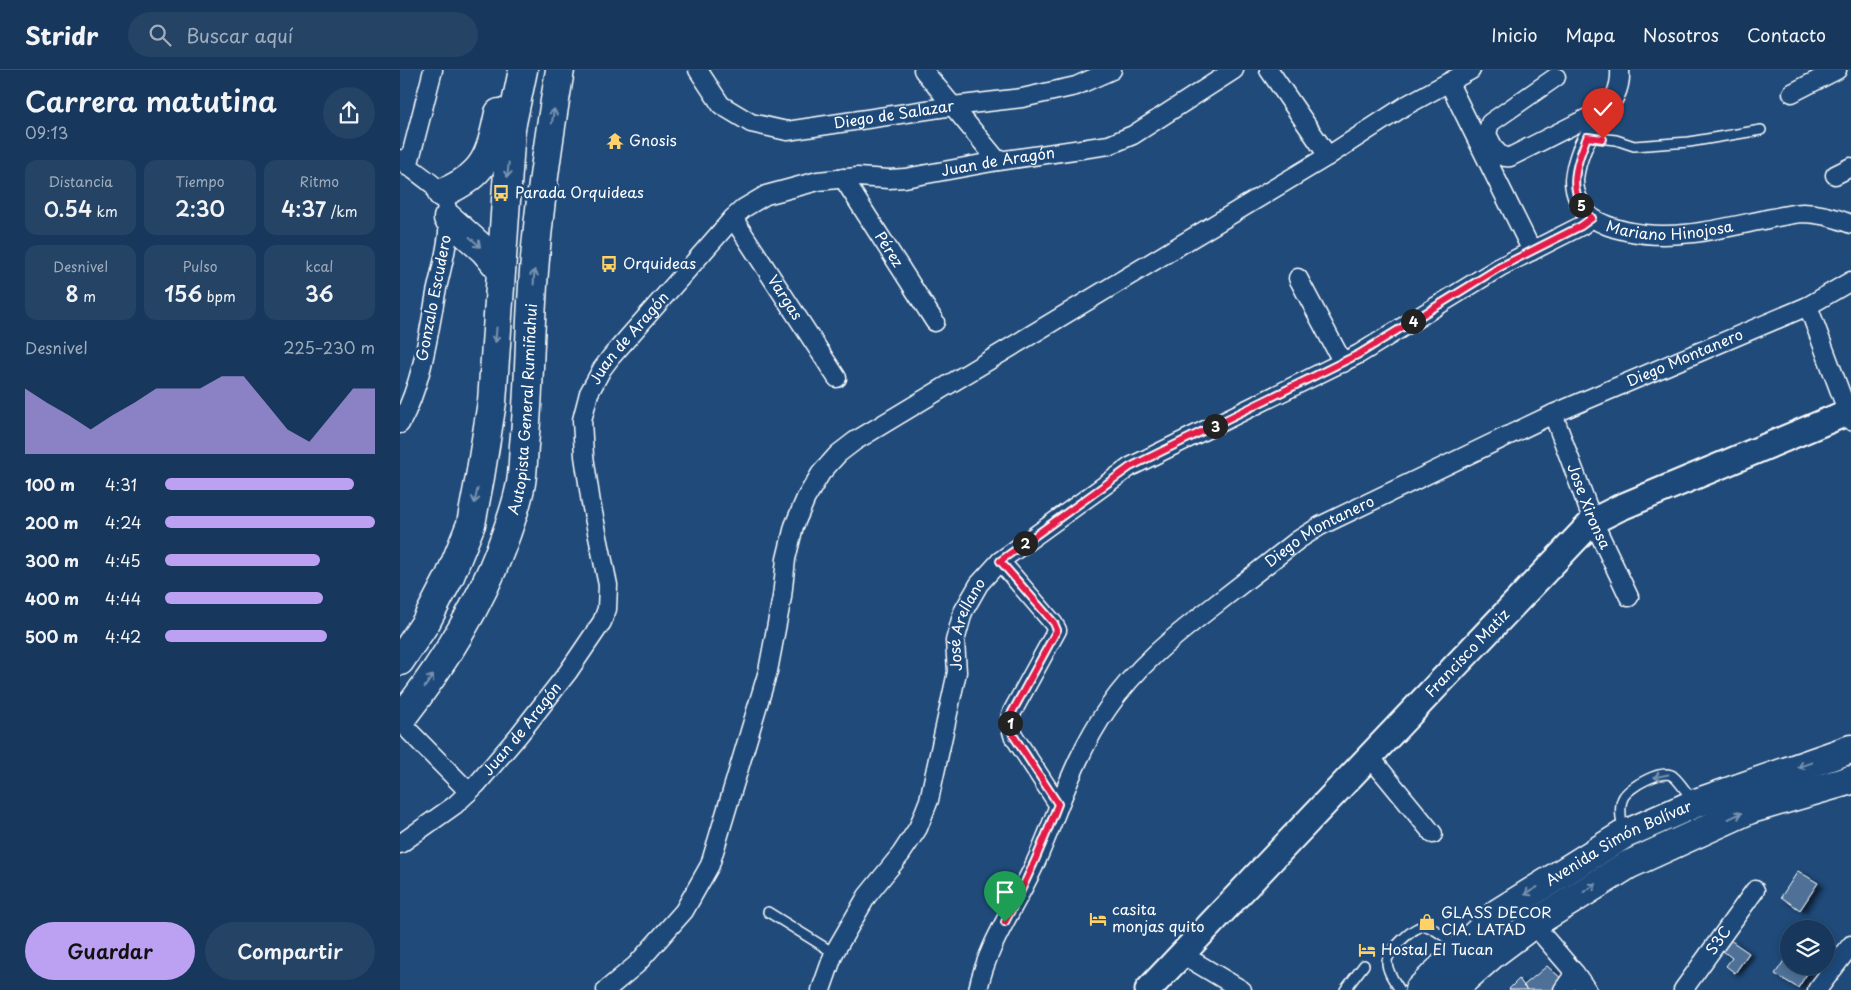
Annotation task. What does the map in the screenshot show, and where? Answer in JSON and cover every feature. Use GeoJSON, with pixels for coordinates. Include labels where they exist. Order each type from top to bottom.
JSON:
{"type":"FeatureCollection","features":[{"type":"Feature","properties":{"kind":"highway"},"geometry":{"type":"LineString","coordinates":[[500,268],[445,205],[462,184],[473,176],[493,143],[508,70]]}},
{"type":"Feature","properties":{"kind":"highway","name":"Autopista General Rumiñahui"},"geometry":{"type":"LineString","coordinates":[[400,661],[426,622],[450,576],[471,524],[492,402],[511,128],[524,70]]}},
{"type":"Feature","properties":{"kind":"highway","name":"Autopista General Rumiñahui"},"geometry":{"type":"LineString","coordinates":[[404,725],[420,694],[455,644],[475,609],[491,575],[509,527],[521,483],[528,406],[532,296],[541,192],[560,70]]}},
{"type":"Feature","properties":{"kind":"highway","name":"Avenida Simón Bolívar"},"geometry":{"type":"LineString","coordinates":[[1419,990],[1498,913],[1623,835],[1696,803],[1851,749]]}},
{"type":"Feature","properties":{"kind":"highway","name":"Avenida Simón Bolívar"},"geometry":{"type":"LineString","coordinates":[[1452,990],[1493,954],[1533,924],[1628,865],[1751,809],[1851,780]]}},
{"type":"Feature","properties":{"kind":"street"},"geometry":{"type":"LineString","coordinates":[[433,70],[404,163],[445,205]]}},
{"type":"Feature","properties":{"kind":"street","name":"Diego de Salazar"},"geometry":{"type":"LineString","coordinates":[[698,70],[721,106],[751,124],[787,131],[953,106],[1022,98],[1076,86],[1112,70]]}},
{"type":"Feature","properties":{"kind":"street"},"geometry":{"type":"LineString","coordinates":[[923,70],[998,161]]}},
{"type":"Feature","properties":{"kind":"street","name":"Juan de Aragón"},"geometry":{"type":"LineString","coordinates":[[400,844],[455,805],[469,792],[518,736],[568,672],[599,628],[606,610],[608,585],[591,503],[582,433],[585,406],[592,387],[611,357],[733,218],[752,203],[775,191],[818,181],[843,178],[905,178],[998,161],[1104,146],[1121,141],[1234,70]]}},
{"type":"Feature","properties":{"kind":"street"},"geometry":{"type":"LineString","coordinates":[[1269,70],[1328,156]]}},
{"type":"Feature","properties":{"kind":"street"},"geometry":{"type":"LineString","coordinates":[[606,990],[636,965],[684,911],[710,865],[768,671],[782,597],[786,559],[794,526],[806,498],[820,473],[838,454],[855,441],[1328,156],[1405,106],[1471,70]]}},
{"type":"Feature","properties":{"kind":"street","name":"Mariano Hinojosa"},"geometry":{"type":"LineString","coordinates":[[1620,70],[1618,87],[1610,106],[1587,137],[1574,181],[1577,197],[1584,210],[1592,218],[1608,226],[1649,234],[1682,234],[1803,213],[1822,215],[1851,224]]}},
{"type":"Feature","properties":{"kind":"street"},"geometry":{"type":"LineString","coordinates":[[1792,93],[1837,70]]}},
{"type":"Feature","properties":{"kind":"street"},"geometry":{"type":"LineString","coordinates":[[1556,77],[1490,123],[1487,134],[1499,155],[1504,158],[1510,157],[1610,106]]}},
{"type":"Feature","properties":{"kind":"street"},"geometry":{"type":"LineString","coordinates":[[1449,83],[1532,251]]}},
{"type":"Feature","properties":{"kind":"street"},"geometry":{"type":"LineString","coordinates":[[1835,175],[1851,167]]}},
{"type":"Feature","properties":{"kind":"street","name":"Pérez"},"geometry":{"type":"LineString","coordinates":[[843,178],[935,322]]}},
{"type":"Feature","properties":{"kind":"street","name":"Gonzalo Escudero"},"geometry":{"type":"LineString","coordinates":[[400,424],[413,396],[422,366],[445,254],[445,205]]}},
{"type":"Feature","properties":{"kind":"street","name":"Vargas"},"geometry":{"type":"LineString","coordinates":[[733,218],[837,378]]}},
{"type":"Feature","properties":{"kind":"street","name":"José Arellano"},"geometry":{"type":"LineString","coordinates":[[821,990],[834,953],[867,896],[901,854],[918,828],[929,800],[957,672],[955,641],[963,612],[980,584],[1000,561],[1130,467],[1359,354],[1500,267],[1581,226],[1592,218]]}},
{"type":"Feature","properties":{"kind":"street"},"geometry":{"type":"LineString","coordinates":[[1298,278],[1343,362]]}},
{"type":"Feature","properties":{"kind":"street","name":"Diego Montanero"},"geometry":{"type":"LineString","coordinates":[[978,990],[992,946],[1023,888],[1058,804],[1088,740],[1108,708],[1141,667],[1172,638],[1298,540],[1320,526],[1553,414],[1808,306],[1851,281]]}},
{"type":"Feature","properties":{"kind":"street"},"geometry":{"type":"LineString","coordinates":[[1808,306],[1850,415]]}},
{"type":"Feature","properties":{"kind":"street","name":"Jose Xironsa"},"geometry":{"type":"LineString","coordinates":[[1553,414],[1593,521],[1629,597]]}},
{"type":"Feature","properties":{"kind":"street","name":"Francisco Matiz"},"geometry":{"type":"LineString","coordinates":[[1148,990],[1593,521],[1619,508],[1850,415]]}},
{"type":"Feature","properties":{"kind":"street"},"geometry":{"type":"LineString","coordinates":[[1000,561],[1054,623],[1057,630],[1011,714],[1010,724],[1013,735],[1058,804]]}},
{"type":"Feature","properties":{"kind":"street"},"geometry":{"type":"LineString","coordinates":[[404,725],[469,792]]}},
{"type":"Feature","properties":{"kind":"street"},"geometry":{"type":"LineString","coordinates":[[1370,756],[1433,834]]}},
{"type":"Feature","properties":{"kind":"street","name":"S3C"},"geometry":{"type":"LineString","coordinates":[[1683,990],[1755,890]]}},
{"type":"Feature","properties":{"kind":"street"},"geometry":{"type":"LineString","coordinates":[[1533,924],[1587,990]]}},
{"type":"Feature","properties":{"kind":"street"},"geometry":{"type":"LineString","coordinates":[[1817,990],[1851,945]]}},
{"type":"Feature","properties":{"kind":"street"},"geometry":{"type":"LineString","coordinates":[[1183,954],[1242,990]]}},
{"type":"Feature","properties":{"kind":"street"},"geometry":{"type":"LineString","coordinates":[[1563,990],[1575,973]]}},
{"type":"Feature","properties":{"kind":"lane"},"geometry":{"type":"LineString","coordinates":[[1587,137],[1616,140],[1634,146],[1690,142],[1761,130]]}},
{"type":"Feature","properties":{"kind":"lane"},"geometry":{"type":"LineString","coordinates":[[1623,835],[1620,806],[1623,796],[1634,785],[1663,774],[1672,775],[1696,803]]}},
{"type":"Feature","properties":{"kind":"lane"},"geometry":{"type":"LineString","coordinates":[[768,912],[834,953]]}},
{"type":"Feature","properties":{"kind":"lane"},"geometry":{"type":"LineString","coordinates":[[1400,990],[1388,970],[1388,955],[1415,927],[1431,928],[1460,948]]}},
{"type":"Feature","properties":{"kind":"lane"},"geometry":{"type":"LineString","coordinates":[[1345,990],[1364,966]]}},
{"type":"Feature","properties":{"kind":"building"},"geometry":{"type":"Polygon","coordinates":[[[1798,871],[1818,883],[1800,910],[1781,897],[1798,871]]]}},
{"type":"Feature","properties":{"kind":"building"},"geometry":{"type":"Polygon","coordinates":[[[1730,940],[1749,953],[1735,973],[1726,966],[1732,958],[1723,951],[1730,940]]]}},
{"type":"Feature","properties":{"kind":"building"},"geometry":{"type":"Polygon","coordinates":[[[1547,966],[1562,979],[1554,990],[1527,990],[1523,986],[1547,966]]]}},
{"type":"Feature","properties":{"kind":"building"},"geometry":{"type":"Polygon","coordinates":[[[1780,966],[1780,975],[1806,975],[1798,988],[1775,974],[1780,966]]]}},
{"type":"Feature","properties":{"kind":"building"},"geometry":{"type":"Polygon","coordinates":[[[1519,979],[1527,990],[1510,990],[1509,989],[1519,979]]]}},
{"type":"Feature","properties":{"kind":"place","name":"Gnosis"},"geometry":{"type":"Point","coordinates":[615,141]}},
{"type":"Feature","properties":{"kind":"place","name":"Parada Orquideas"},"geometry":{"type":"Point","coordinates":[501,193]}},
{"type":"Feature","properties":{"kind":"place","name":"Orquideas"},"geometry":{"type":"Point","coordinates":[609,264]}},
{"type":"Feature","properties":{"kind":"place","name":"casita monjas quito"},"geometry":{"type":"Point","coordinates":[1098,919]}},
{"type":"Feature","properties":{"kind":"place","name":"GLASS DECOR CIA. LATAD"},"geometry":{"type":"Point","coordinates":[1427,922]}},
{"type":"Feature","properties":{"kind":"place","name":"Hostal El Tucan"},"geometry":{"type":"Point","coordinates":[1367,950]}},
{"type":"Feature","properties":{"kind":"route"},"geometry":{"type":"LineString","coordinates":[[1005,922],[1039,853],[1058,804],[1013,735],[1010,724],[1011,714],[1055,637],[1057,630],[1054,623],[1000,561],[1130,467],[1359,354],[1500,267],[1581,226],[1592,218],[1584,210],[1577,197],[1574,181],[1578,163],[1587,137],[1603,139]]}}]}
